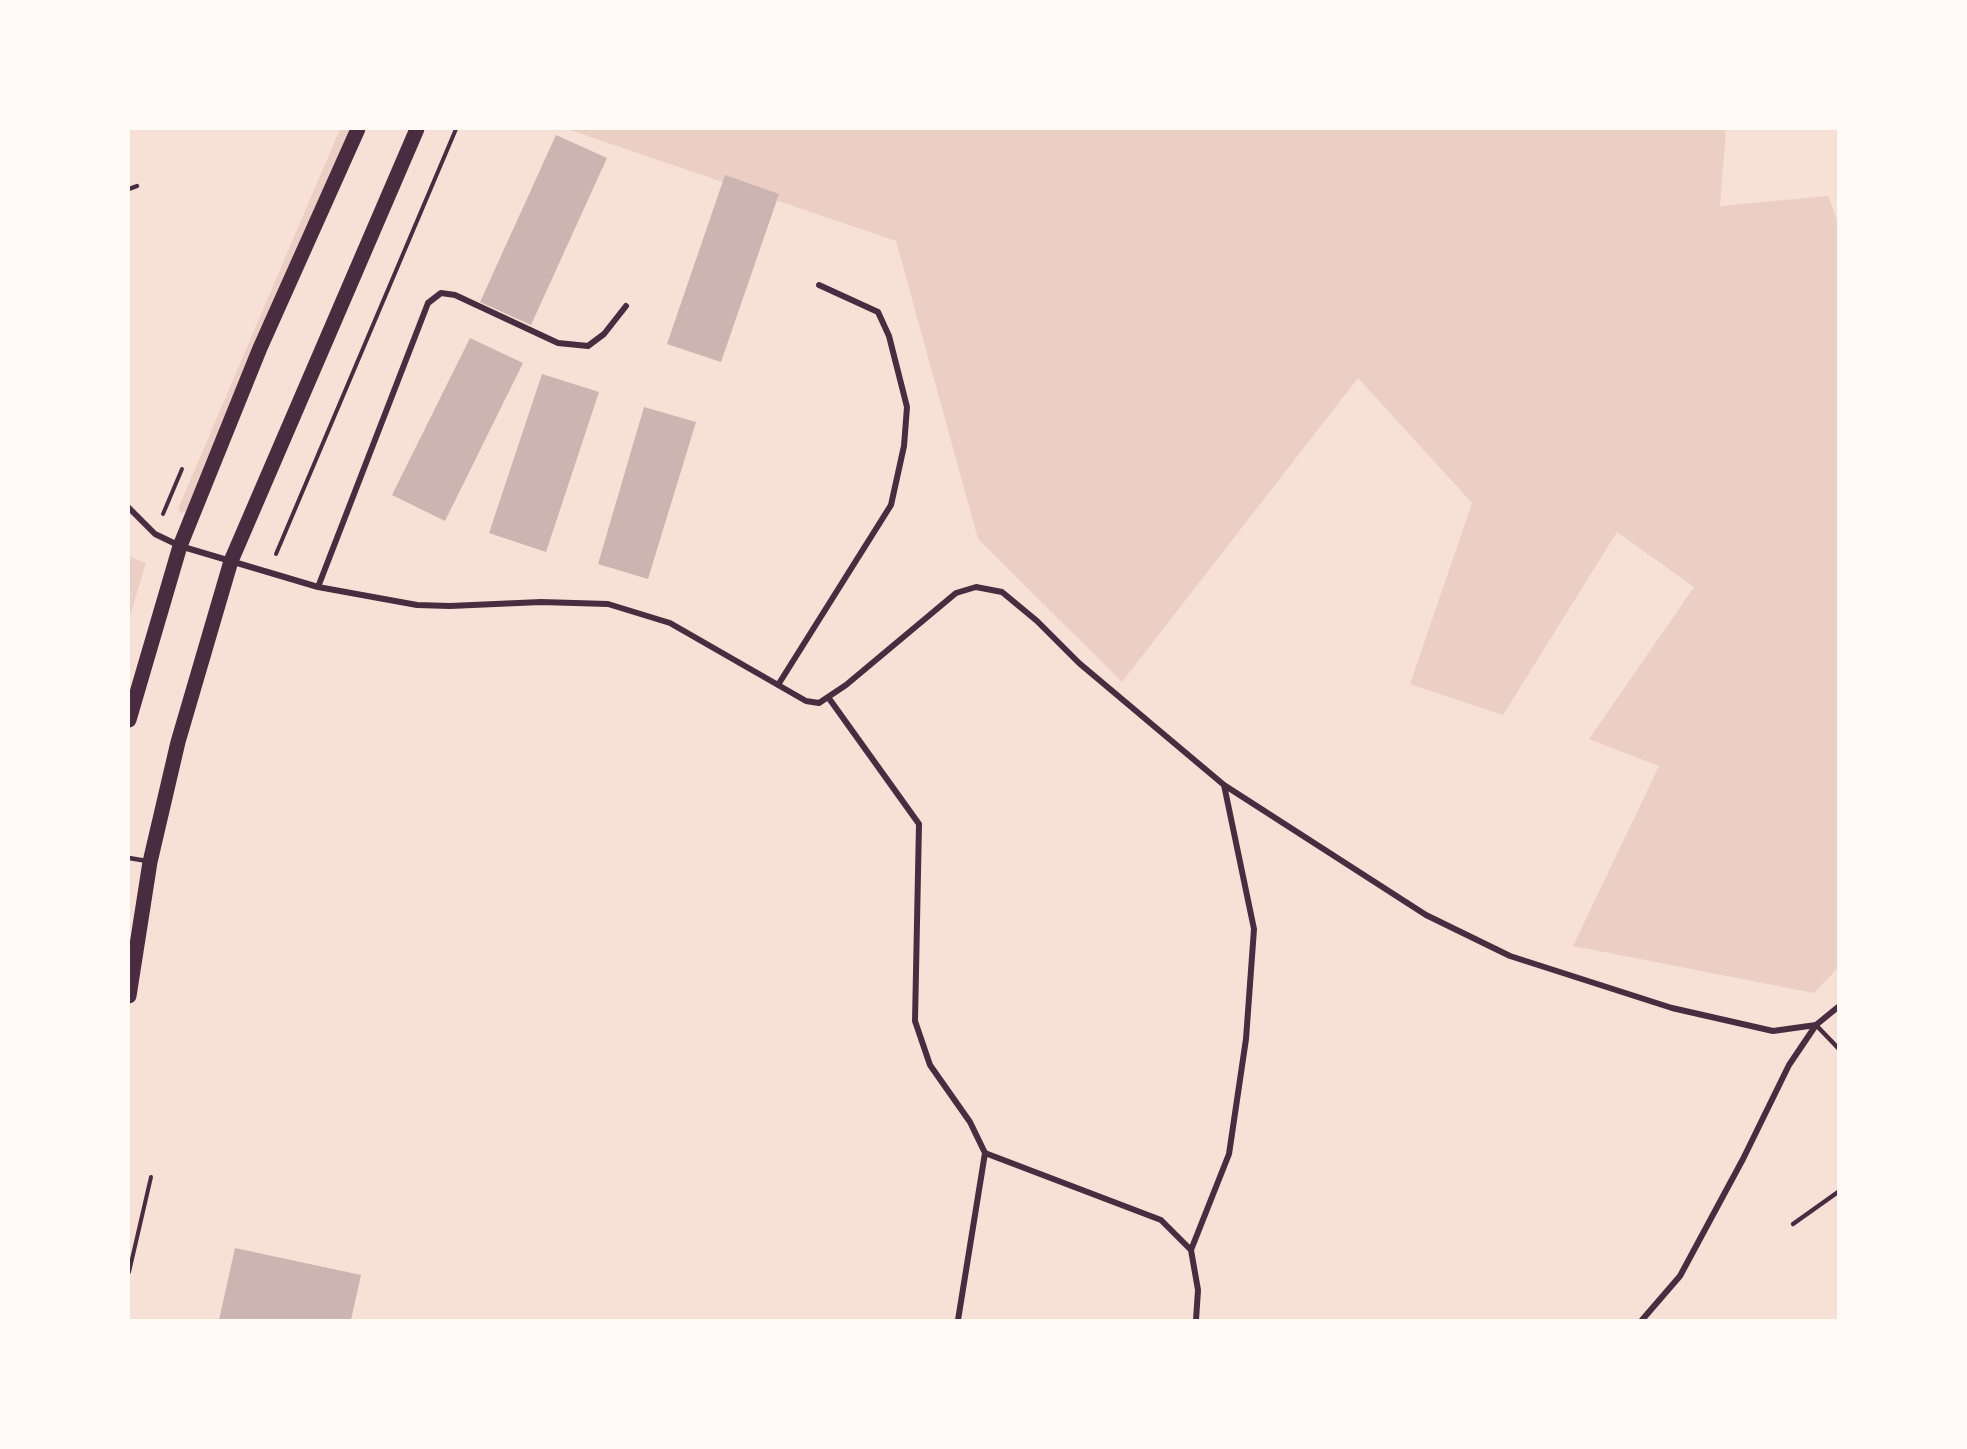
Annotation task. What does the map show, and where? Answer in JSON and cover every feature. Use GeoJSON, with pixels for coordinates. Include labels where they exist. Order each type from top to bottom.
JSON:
{"type":"FeatureCollection","features":[{"type":"Feature","properties":{"kind":"main road"},"geometry":{"type":"LineString","coordinates":[[129,720],[180,546],[260,348],[357,129]]}},
{"type":"Feature","properties":{"kind":"main road"},"geometry":{"type":"LineString","coordinates":[[129,996],[150,862],[178,742],[231,561],[417,129]]}},
{"type":"Feature","properties":{"kind":"street"},"geometry":{"type":"LineString","coordinates":[[778,685],[891,506],[905,436],[908,407],[889,336],[878,312],[819,285]]}},
{"type":"Feature","properties":{"kind":"street"},"geometry":{"type":"LineString","coordinates":[[318,587],[428,303],[441,292],[455,295],[558,343],[588,346],[604,334],[626,306]]}},
{"type":"Feature","properties":{"kind":"street"},"geometry":{"type":"LineString","coordinates":[[129,508],[155,534],[180,546],[318,587],[417,605],[541,602],[608,604],[670,624],[806,701],[819,703],[846,686],[956,593],[976,587],[1002,592],[1037,621],[1079,663],[1224,785],[1426,915],[1510,956],[1672,1008],[1773,1031],[1816,1024]]}},
{"type":"Feature","properties":{"kind":"street"},"geometry":{"type":"LineString","coordinates":[[828,697],[919,824],[915,1021],[930,1065],[970,1122],[985,1153],[958,1320]]}},
{"type":"Feature","properties":{"kind":"street"},"geometry":{"type":"LineString","coordinates":[[1196,1320],[1198,1290],[1191,1250],[1229,1155],[1246,1039],[1254,929],[1224,785]]}},
{"type":"Feature","properties":{"kind":"street"},"geometry":{"type":"LineString","coordinates":[[1642,1320],[1680,1276],[1743,1159],[1789,1065],[1816,1024],[1838,1007]]}},
{"type":"Feature","properties":{"kind":"street"},"geometry":{"type":"LineString","coordinates":[[985,1153],[1161,1220],[1191,1250]]}},
{"type":"Feature","properties":{"kind":"lane"},"geometry":{"type":"LineString","coordinates":[[129,189],[137,186]]}},
{"type":"Feature","properties":{"kind":"lane"},"geometry":{"type":"LineString","coordinates":[[129,858],[150,862]]}},
{"type":"Feature","properties":{"kind":"lane"},"geometry":{"type":"LineString","coordinates":[[1816,1024],[1838,1048]]}},
{"type":"Feature","properties":{"kind":"lane"},"geometry":{"type":"LineString","coordinates":[[1793,1224],[1838,1192]]}},
{"type":"Feature","properties":{"kind":"path"},"geometry":{"type":"LineString","coordinates":[[268,574],[456,129]]}},
{"type":"Feature","properties":{"kind":"path"},"geometry":{"type":"LineString","coordinates":[[129,1272],[151,1177]]}},
{"type":"Feature","properties":{"kind":"shaded area"},"geometry":{"type":"Polygon","coordinates":[[[340,129],[350,129],[187,511],[180,513],[178,509],[340,129]]]}},
{"type":"Feature","properties":{"kind":"shaded area"},"geometry":{"type":"Polygon","coordinates":[[[567,129],[1726,129],[1720,206],[1828,196],[1838,222],[1838,968],[1814,993],[1573,946],[1659,766],[1589,739],[1694,587],[1617,532],[1503,715],[1410,684],[1472,503],[1358,378],[1122,682],[978,539],[896,241],[567,129]]]}},
{"type":"Feature","properties":{"kind":"shaded area"},"geometry":{"type":"Polygon","coordinates":[[[129,556],[146,563],[130,616],[129,616],[129,556]]]}},
{"type":"Feature","properties":{"kind":"building"},"geometry":{"type":"Polygon","coordinates":[[[556,135],[607,158],[531,325],[480,302],[556,135]]]}},
{"type":"Feature","properties":{"kind":"building"},"geometry":{"type":"Polygon","coordinates":[[[725,175],[779,194],[721,362],[667,344],[725,175]]]}},
{"type":"Feature","properties":{"kind":"building"},"geometry":{"type":"Polygon","coordinates":[[[470,338],[523,363],[445,521],[392,495],[470,338]]]}},
{"type":"Feature","properties":{"kind":"building"},"geometry":{"type":"Polygon","coordinates":[[[542,374],[599,392],[546,552],[489,533],[542,374]]]}},
{"type":"Feature","properties":{"kind":"building"},"geometry":{"type":"Polygon","coordinates":[[[644,407],[696,422],[648,579],[598,564],[644,407]]]}},
{"type":"Feature","properties":{"kind":"building"},"geometry":{"type":"Polygon","coordinates":[[[235,1248],[361,1275],[351,1320],[219,1320],[235,1248]]]}}]}
